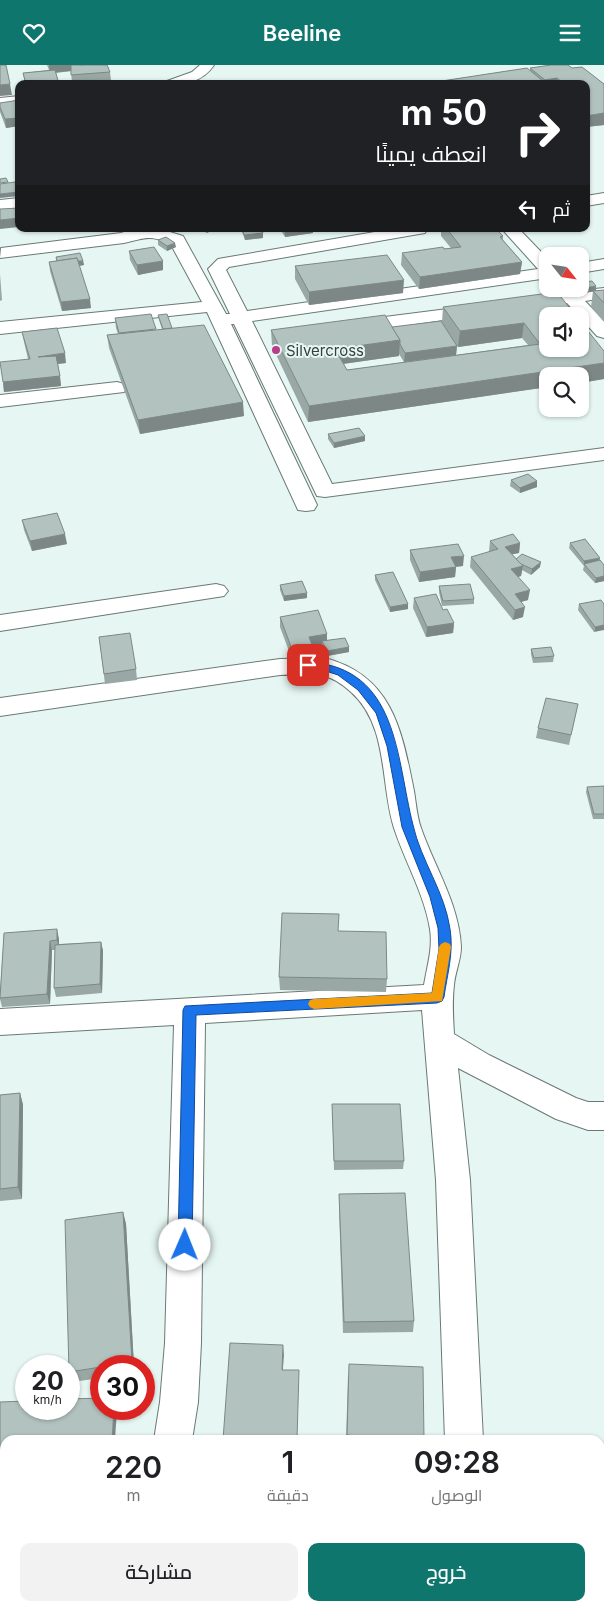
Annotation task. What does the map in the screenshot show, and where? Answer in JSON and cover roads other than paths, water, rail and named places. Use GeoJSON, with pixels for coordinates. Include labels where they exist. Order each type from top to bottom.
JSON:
{"type":"FeatureCollection","features":[{"type":"Feature","properties":{"kind":"street"},"geometry":{"type":"LineString","coordinates":[[184,80],[204,71],[207,65]]}},
{"type":"Feature","properties":{"kind":"street"},"geometry":{"type":"LineString","coordinates":[[0,101],[15,100]]}},
{"type":"Feature","properties":{"kind":"street"},"geometry":{"type":"LineString","coordinates":[[590,200],[604,198]]}},
{"type":"Feature","properties":{"kind":"street"},"geometry":{"type":"LineString","coordinates":[[0,205],[15,203]]}},
{"type":"Feature","properties":{"kind":"street"},"geometry":{"type":"LineString","coordinates":[[1,253],[124,238],[138,232]]}},
{"type":"Feature","properties":{"kind":"street"},"geometry":{"type":"LineString","coordinates":[[145,232],[177,240],[224,315],[261,339],[324,491],[604,454]]}},
{"type":"Feature","properties":{"kind":"street"},"geometry":{"type":"LineString","coordinates":[[306,505],[230,344],[217,269],[224,263],[402,232]]}},
{"type":"Feature","properties":{"kind":"street"},"geometry":{"type":"LineString","coordinates":[[513,232],[539,262]]}},
{"type":"Feature","properties":{"kind":"street"},"geometry":{"type":"LineString","coordinates":[[589,266],[604,264]]}},
{"type":"Feature","properties":{"kind":"street"},"geometry":{"type":"LineString","coordinates":[[0,328],[224,315],[539,273]]}},
{"type":"Feature","properties":{"kind":"street"},"geometry":{"type":"LineString","coordinates":[[589,293],[604,293]]}},
{"type":"Feature","properties":{"kind":"street"},"geometry":{"type":"LineString","coordinates":[[514,305],[550,297]]}},
{"type":"Feature","properties":{"kind":"street"},"geometry":{"type":"LineString","coordinates":[[572,297],[604,332]]}},
{"type":"Feature","properties":{"kind":"street"},"geometry":{"type":"LineString","coordinates":[[338,329],[494,308]]}},
{"type":"Feature","properties":{"kind":"street"},"geometry":{"type":"LineString","coordinates":[[230,344],[261,339]]}},
{"type":"Feature","properties":{"kind":"street"},"geometry":{"type":"LineString","coordinates":[[0,401],[117,387]]}},
{"type":"Feature","properties":{"kind":"street"},"geometry":{"type":"LineString","coordinates":[[0,623],[216,591]]}},
{"type":"Feature","properties":{"kind":"street"},"geometry":{"type":"LineString","coordinates":[[0,707],[280,667],[325,666],[342,673],[361,687],[381,712],[392,746],[407,827],[436,897],[444,928],[446,949],[437,997],[458,1266],[464,1435]]}},
{"type":"Feature","properties":{"kind":"street"},"geometry":{"type":"LineString","coordinates":[[0,1022],[437,997]]}},
{"type":"Feature","properties":{"kind":"street"},"geometry":{"type":"LineString","coordinates":[[174,1435],[179,1403],[183,1343],[190,1010]]}},
{"type":"Feature","properties":{"kind":"street"},"geometry":{"type":"LineString","coordinates":[[441,1042],[486,1068],[567,1109],[588,1116],[604,1116]]}},
{"type":"Feature","properties":{"kind":"place","name":"Silvercross"},"geometry":{"type":"Point","coordinates":[276,350]}}]}
